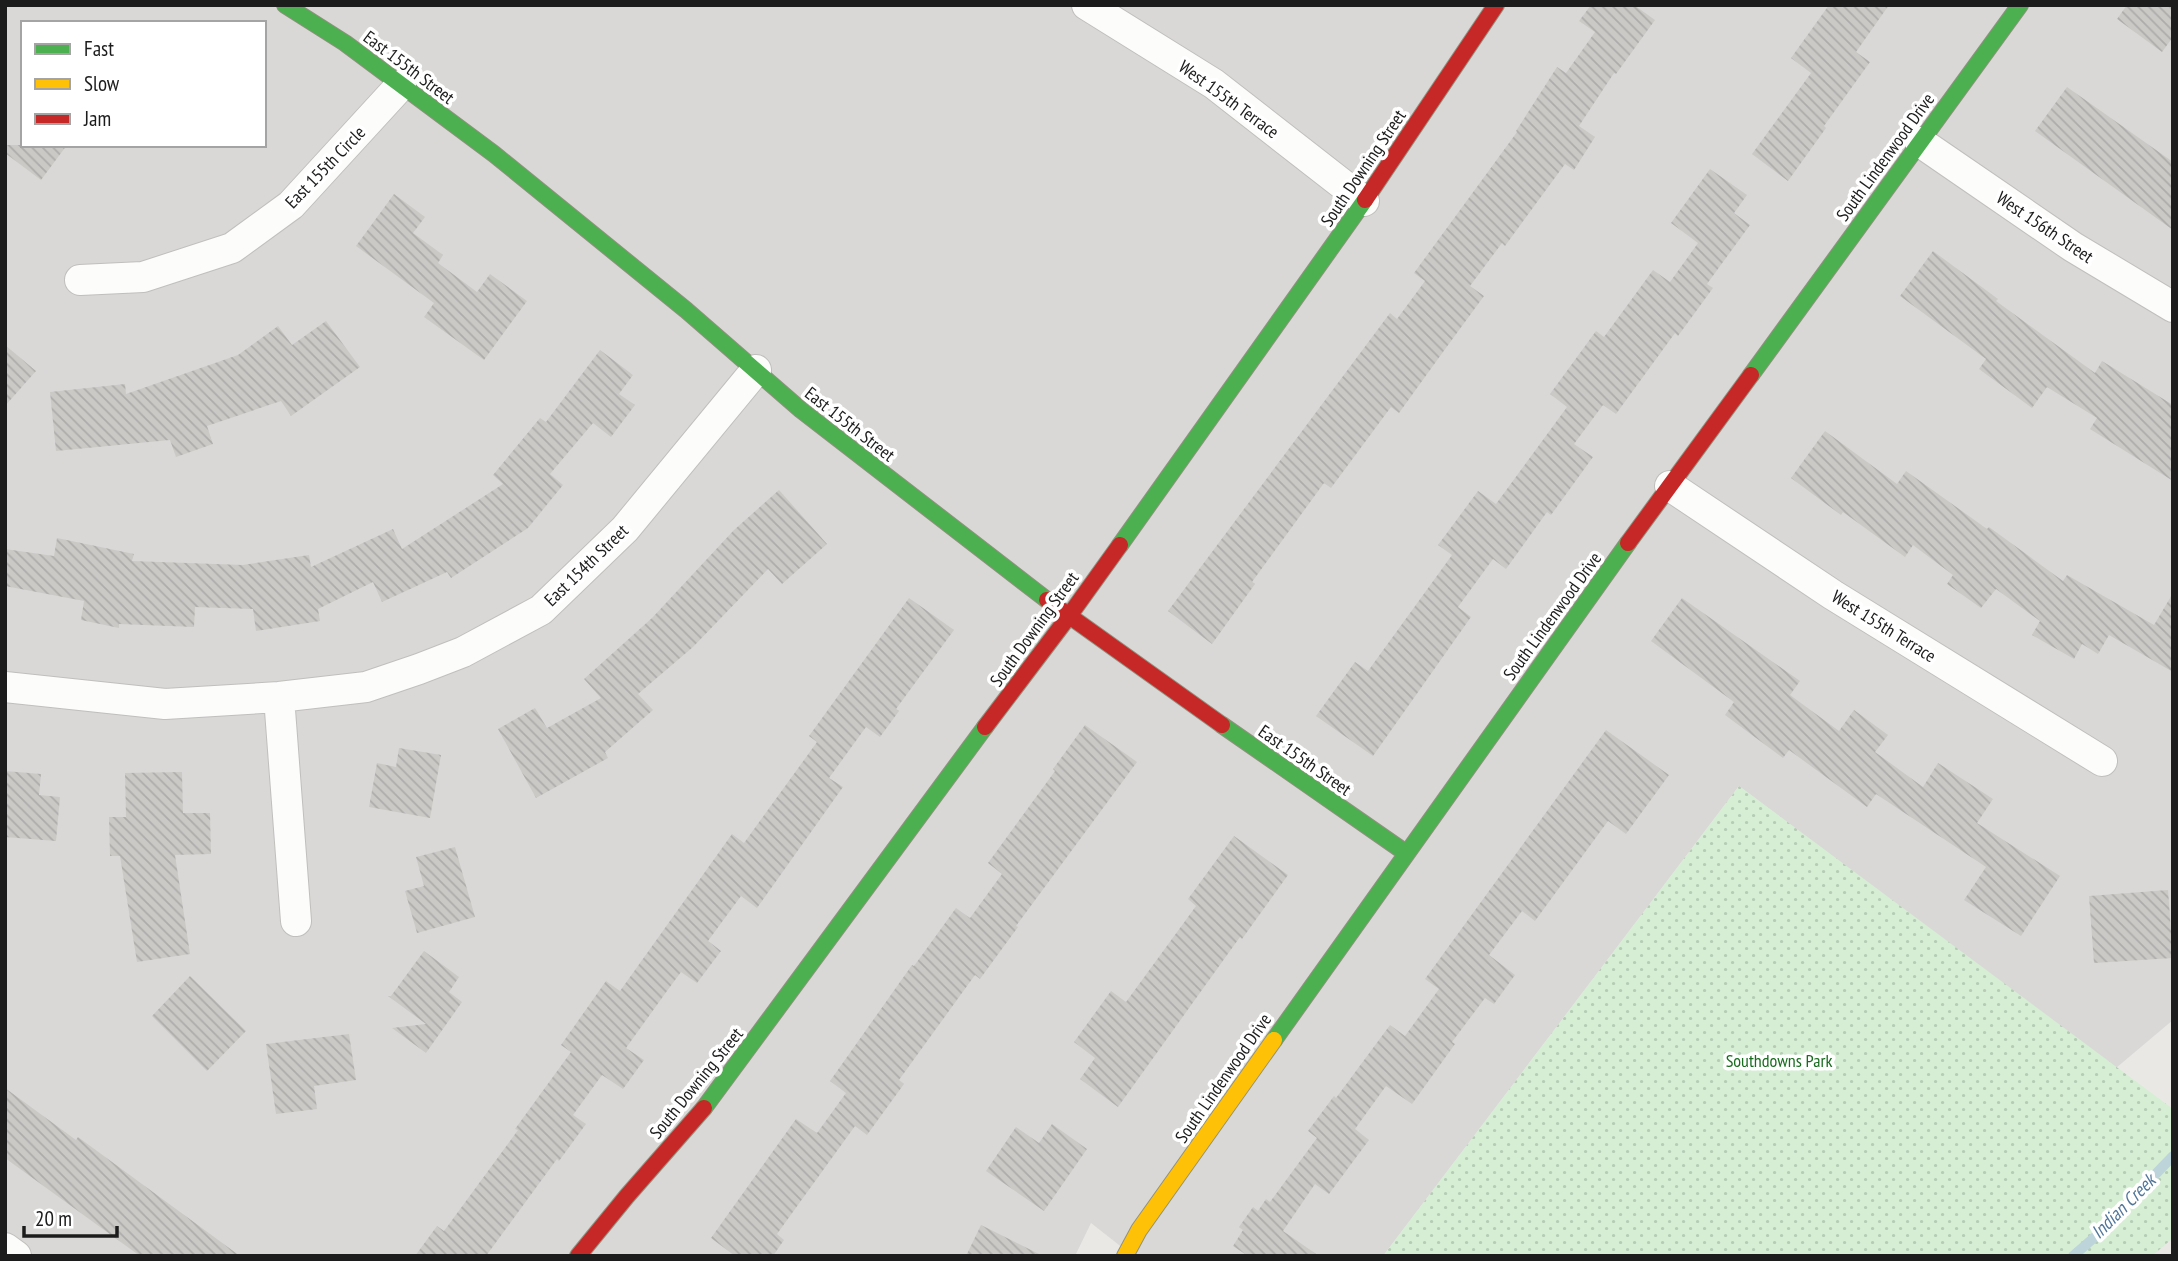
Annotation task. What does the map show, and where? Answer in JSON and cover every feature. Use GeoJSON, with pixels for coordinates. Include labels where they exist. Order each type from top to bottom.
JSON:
{"type":"FeatureCollection","features":[{"type":"Feature","properties":{"kind":"street","name":"East 155th Street"},"geometry":{"type":"LineString","coordinates":[[285,5],[345,43],[515,171],[686,310],[801,410],[1019,580],[1406,853]]}},
{"type":"Feature","properties":{"kind":"street","name":"West 155th Terrace"},"geometry":{"type":"LineString","coordinates":[[1087,5],[1214,84],[1364,201]]}},
{"type":"Feature","properties":{"kind":"street","name":"South Downing Street"},"geometry":{"type":"LineString","coordinates":[[578,1256],[710,1101],[1069,617],[1364,201],[1496,5]]}},
{"type":"Feature","properties":{"kind":"street","name":"South Lindenwood Drive"},"geometry":{"type":"LineString","coordinates":[[1125,1256],[1139,1230],[1406,853],[2020,5]]}},
{"type":"Feature","properties":{"kind":"street","name":"East 155th Circle"},"geometry":{"type":"LineString","coordinates":[[80,280],[143,277],[232,248],[291,205],[401,85]]}},
{"type":"Feature","properties":{"kind":"street","name":"West 156th Street"},"geometry":{"type":"LineString","coordinates":[[1920,142],[2073,247],[2173,307]]}},
{"type":"Feature","properties":{"kind":"street","name":"East 154th Street"},"geometry":{"type":"LineString","coordinates":[[5,687],[164,704],[279,697],[366,687],[463,652],[541,610],[625,528],[755,370]]}},
{"type":"Feature","properties":{"kind":"street","name":"West 155th Terrace"},"geometry":{"type":"LineString","coordinates":[[1670,486],[1833,595],[2102,761]]}},
{"type":"Feature","properties":{"kind":"street"},"geometry":{"type":"LineString","coordinates":[[279,697],[296,921]]}},
{"type":"Feature","properties":{"kind":"street"},"geometry":{"type":"LineString","coordinates":[[5,1248],[16,1256]]}},
{"type":"Feature","properties":{"kind":"shaded area"},"geometry":{"type":"Polygon","coordinates":[[[5,5],[2173,5],[2173,1020],[2116,1068],[1739,786],[1383,1256],[1133,1256],[1091,1223],[1075,1256],[5,1256],[5,5]]]}},
{"type":"Feature","properties":{"kind":"green space","name":"Southdowns Park"},"geometry":{"type":"Polygon","coordinates":[[[1739,786],[2173,1109],[2173,1238],[2152,1256],[1383,1256],[1739,786]]]}},
{"type":"Feature","properties":{"kind":"building"},"geometry":{"type":"Polygon","coordinates":[[[1591,5],[1634,5],[1655,20],[1616,74],[1614,73],[1579,126],[1595,137],[1574,170],[1565,164],[1505,246],[1502,243],[1470,286],[1484,296],[1399,413],[1391,407],[1331,488],[1324,483],[1252,582],[1255,584],[1212,644],[1168,611],[1390,313],[1397,319],[1425,281],[1414,273],[1517,132],[1557,67],[1566,73],[1595,32],[1579,21],[1591,5]]]}},
{"type":"Feature","properties":{"kind":"building"},"geometry":{"type":"Polygon","coordinates":[[[1829,5],[1889,5],[1856,52],[1870,62],[1788,181],[1752,154],[1811,73],[1791,58],[1829,5]]]}},
{"type":"Feature","properties":{"kind":"building"},"geometry":{"type":"Polygon","coordinates":[[[2127,5],[2173,5],[2173,37],[2162,52],[2117,19],[2127,5]]]}},
{"type":"Feature","properties":{"kind":"building"},"geometry":{"type":"Polygon","coordinates":[[[2067,87],[2173,162],[2173,230],[2035,131],[2067,87]]]}},
{"type":"Feature","properties":{"kind":"building"},"geometry":{"type":"Polygon","coordinates":[[[5,145],[66,147],[41,180],[5,153],[5,145]]]}},
{"type":"Feature","properties":{"kind":"building"},"geometry":{"type":"Polygon","coordinates":[[[1710,169],[1747,195],[1734,213],[1750,225],[1707,284],[1713,288],[1678,336],[1675,333],[1616,414],[1603,405],[1574,444],[1593,457],[1551,515],[1547,512],[1506,569],[1493,559],[1458,607],[1471,617],[1373,756],[1316,716],[1355,662],[1368,671],[1452,555],[1438,545],[1478,491],[1496,504],[1567,407],[1550,394],[1596,331],[1604,337],[1653,270],[1670,282],[1698,243],[1671,223],[1710,169]]]}},
{"type":"Feature","properties":{"kind":"building"},"geometry":{"type":"Polygon","coordinates":[[[394,194],[425,217],[413,233],[443,255],[438,263],[477,292],[490,274],[527,301],[484,360],[424,317],[434,303],[356,246],[394,194]]]}},
{"type":"Feature","properties":{"kind":"building"},"geometry":{"type":"Polygon","coordinates":[[[1933,251],[2095,373],[2102,361],[2173,405],[2173,481],[2090,429],[2097,418],[2047,387],[2032,408],[1979,369],[1986,359],[1900,296],[1933,251]]]}},
{"type":"Feature","properties":{"kind":"building"},"geometry":{"type":"Polygon","coordinates":[[[326,321],[360,367],[291,416],[281,401],[207,426],[213,444],[176,457],[170,440],[56,451],[50,392],[125,384],[126,394],[238,355],[278,326],[292,345],[326,321]]]}},
{"type":"Feature","properties":{"kind":"building"},"geometry":{"type":"Polygon","coordinates":[[[5,345],[36,371],[5,406],[5,345]]]}},
{"type":"Feature","properties":{"kind":"building"},"geometry":{"type":"Polygon","coordinates":[[[600,350],[633,375],[619,394],[635,405],[611,437],[593,423],[550,474],[563,485],[528,528],[451,578],[447,572],[382,602],[373,582],[318,609],[320,621],[256,631],[253,609],[195,607],[194,627],[119,624],[119,628],[81,620],[84,601],[5,586],[5,549],[54,556],[57,538],[134,554],[132,561],[243,565],[309,555],[311,567],[393,529],[402,549],[503,484],[493,475],[540,418],[546,422],[600,350]]]}},
{"type":"Feature","properties":{"kind":"building"},"geometry":{"type":"Polygon","coordinates":[[[1825,431],[1897,484],[1906,471],[2063,581],[2067,575],[2154,625],[2173,593],[2173,672],[2109,635],[2098,654],[2082,644],[2074,659],[2032,635],[2040,621],[1996,589],[1981,608],[1947,584],[1953,575],[1913,545],[1905,557],[1843,512],[1841,515],[1791,478],[1825,431]]]}},
{"type":"Feature","properties":{"kind":"building"},"geometry":{"type":"Polygon","coordinates":[[[779,490],[827,544],[782,584],[768,569],[693,647],[638,694],[653,710],[605,752],[608,758],[536,798],[498,729],[535,708],[547,728],[601,698],[584,679],[652,618],[734,530],[779,490]]]}},
{"type":"Feature","properties":{"kind":"building"},"geometry":{"type":"Polygon","coordinates":[[[909,598],[954,630],[896,709],[899,711],[880,737],[866,727],[829,778],[843,787],[757,908],[741,896],[708,941],[721,951],[697,983],[681,972],[667,991],[626,1048],[644,1060],[623,1089],[602,1075],[573,1115],[586,1124],[486,1256],[415,1256],[437,1226],[444,1231],[518,1130],[515,1129],[571,1052],[561,1045],[606,981],[620,991],[732,834],[744,843],[817,742],[809,736],[909,598]]]}},
{"type":"Feature","properties":{"kind":"building"},"geometry":{"type":"Polygon","coordinates":[[[1682,598],[1800,681],[1790,695],[1839,731],[1854,710],[1888,735],[1875,752],[1923,787],[1938,763],[1993,799],[1977,823],[2060,876],[2021,936],[1964,900],[1986,867],[1876,794],[1867,807],[1789,750],[1783,758],[1725,715],[1734,702],[1651,641],[1682,598]]]}},
{"type":"Feature","properties":{"kind":"building"},"geometry":{"type":"Polygon","coordinates":[[[1085,725],[1137,762],[980,979],[975,975],[899,1080],[904,1084],[867,1135],[855,1126],[777,1234],[784,1240],[773,1256],[735,1256],[711,1238],[796,1119],[817,1133],[846,1093],[830,1081],[956,908],[970,918],[1002,874],[988,863],[1085,725]]]}},
{"type":"Feature","properties":{"kind":"building"},"geometry":{"type":"Polygon","coordinates":[[[1606,730],[1669,775],[1626,834],[1608,821],[1535,921],[1522,911],[1489,955],[1515,975],[1494,1004],[1485,998],[1452,1042],[1455,1044],[1412,1104],[1386,1086],[1355,1129],[1369,1140],[1329,1194],[1315,1184],[1283,1231],[1319,1256],[1248,1256],[1233,1246],[1243,1230],[1239,1227],[1253,1207],[1258,1211],[1266,1199],[1270,1202],[1317,1138],[1308,1131],[1390,1025],[1405,1036],[1439,989],[1425,979],[1606,730]]]}},
{"type":"Feature","properties":{"kind":"building"},"geometry":{"type":"Polygon","coordinates":[[[399,748],[441,755],[430,818],[369,807],[377,763],[396,767],[399,748]]]}},
{"type":"Feature","properties":{"kind":"building"},"geometry":{"type":"Polygon","coordinates":[[[5,771],[41,774],[39,795],[60,797],[56,841],[5,837],[5,771]]]}},
{"type":"Feature","properties":{"kind":"building"},"geometry":{"type":"Polygon","coordinates":[[[182,772],[183,813],[210,813],[211,854],[175,855],[190,954],[137,962],[120,856],[110,856],[109,817],[126,817],[125,773],[182,772]]]}},
{"type":"Feature","properties":{"kind":"building"},"geometry":{"type":"Polygon","coordinates":[[[1234,836],[1288,875],[1118,1107],[1080,1079],[1095,1058],[1074,1042],[1111,991],[1126,1002],[1196,906],[1188,899],[1234,836]]]}},
{"type":"Feature","properties":{"kind":"building"},"geometry":{"type":"Polygon","coordinates":[[[455,847],[475,917],[417,933],[405,891],[424,886],[416,857],[455,847]]]}},
{"type":"Feature","properties":{"kind":"building"},"geometry":{"type":"Polygon","coordinates":[[[2168,890],[2173,958],[2094,963],[2089,896],[2168,890]]]}},
{"type":"Feature","properties":{"kind":"building"},"geometry":{"type":"Polygon","coordinates":[[[424,951],[459,977],[449,992],[462,1002],[426,1053],[392,1028],[426,1024],[388,996],[391,996],[424,951]]]}},
{"type":"Feature","properties":{"kind":"building"},"geometry":{"type":"Polygon","coordinates":[[[190,976],[246,1031],[207,1071],[152,1016],[190,976]]]}},
{"type":"Feature","properties":{"kind":"building"},"geometry":{"type":"Polygon","coordinates":[[[349,1034],[356,1080],[314,1086],[317,1109],[276,1114],[266,1044],[349,1034]]]}},
{"type":"Feature","properties":{"kind":"building"},"geometry":{"type":"Polygon","coordinates":[[[5,1088],[76,1140],[78,1137],[240,1256],[140,1256],[5,1158],[5,1088]]]}},
{"type":"Feature","properties":{"kind":"building"},"geometry":{"type":"Polygon","coordinates":[[[1052,1124],[1087,1149],[1044,1211],[986,1171],[1016,1127],[1039,1143],[1052,1124]]]}},
{"type":"Feature","properties":{"kind":"building"},"geometry":{"type":"Polygon","coordinates":[[[981,1225],[1043,1256],[966,1256],[981,1225]]]}},
{"type":"Feature","properties":{"kind":"waterway","name":"Indian Creek"},"geometry":{"type":"LineString","coordinates":[[2073,1256],[2096,1236],[2173,1156]]}},
{"type":"Feature","properties":{"kind":"traffic: fast"},"geometry":{"type":"LineString","coordinates":[[285,5],[345,43],[494,154],[686,310],[801,410],[1047,600]]}},
{"type":"Feature","properties":{"kind":"traffic: fast"},"geometry":{"type":"LineString","coordinates":[[1751,375],[2020,5]]}},
{"type":"Feature","properties":{"kind":"traffic: fast"},"geometry":{"type":"LineString","coordinates":[[1120,545],[1365,200]]}},
{"type":"Feature","properties":{"kind":"traffic: fast"},"geometry":{"type":"LineString","coordinates":[[1274,1040],[1628,543]]}},
{"type":"Feature","properties":{"kind":"traffic: fast"},"geometry":{"type":"LineString","coordinates":[[1222,725],[1406,853]]}},
{"type":"Feature","properties":{"kind":"traffic: fast"},"geometry":{"type":"LineString","coordinates":[[704,1108],[985,727]]}},
{"type":"Feature","properties":{"kind":"traffic: slow"},"geometry":{"type":"LineString","coordinates":[[1125,1256],[1139,1230],[1274,1040]]}},
{"type":"Feature","properties":{"kind":"traffic: jam"},"geometry":{"type":"LineString","coordinates":[[1365,200],[1496,5]]}},
{"type":"Feature","properties":{"kind":"traffic: jam"},"geometry":{"type":"LineString","coordinates":[[1628,543],[1751,375]]}},
{"type":"Feature","properties":{"kind":"traffic: jam"},"geometry":{"type":"LineString","coordinates":[[985,727],[1120,545]]}},
{"type":"Feature","properties":{"kind":"traffic: jam"},"geometry":{"type":"LineString","coordinates":[[1047,600],[1222,725]]}},
{"type":"Feature","properties":{"kind":"traffic: jam"},"geometry":{"type":"LineString","coordinates":[[578,1256],[704,1108]]}}]}
